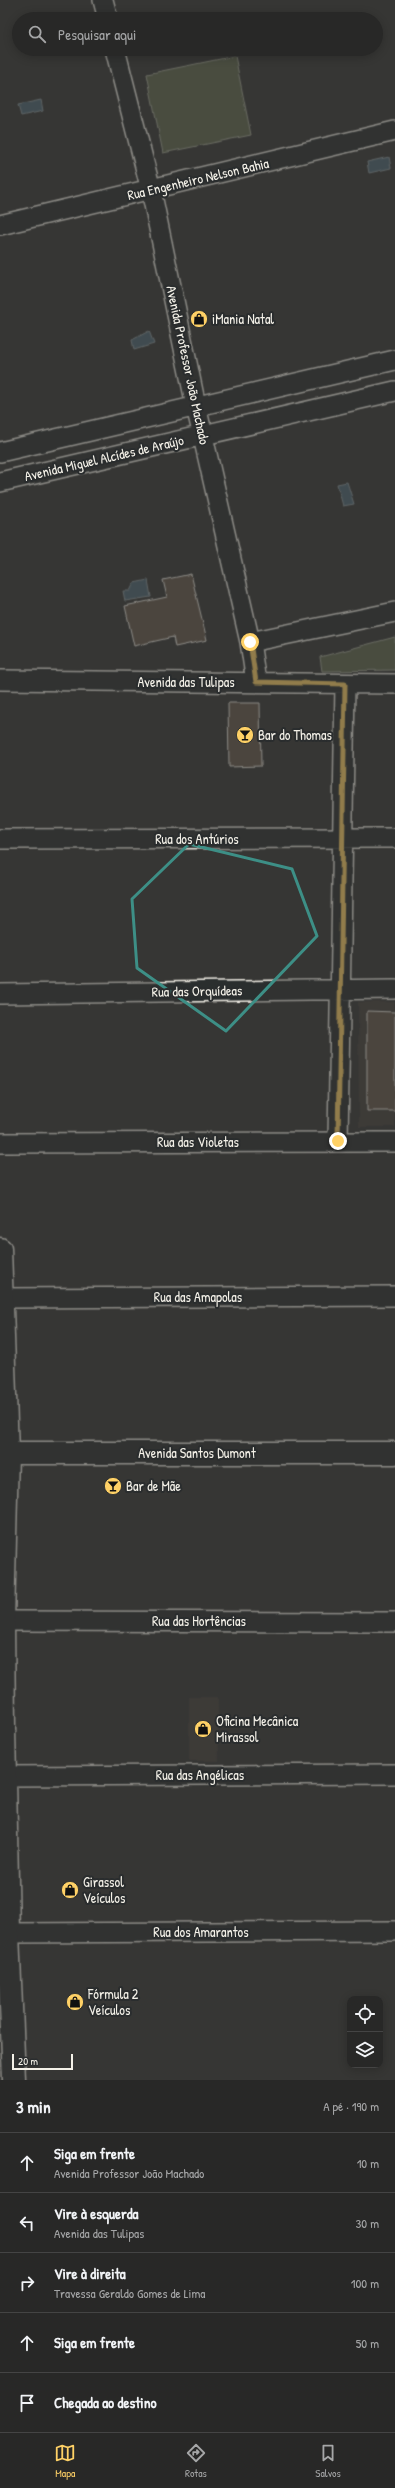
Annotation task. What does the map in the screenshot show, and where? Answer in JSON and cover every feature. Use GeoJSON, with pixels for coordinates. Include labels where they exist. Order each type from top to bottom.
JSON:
{"type":"FeatureCollection","features":[{"type":"Feature","properties":{"kind":"street"},"geometry":{"type":"LineString","coordinates":[[103,0],[106,12]]}},
{"type":"Feature","properties":{"kind":"street","name":"Avenida Professor João Machado"},"geometry":{"type":"LineString","coordinates":[[117,56],[151,190],[196,406],[250,642],[256,682]]}},
{"type":"Feature","properties":{"kind":"street","name":"Rua Engenheiro Nelson Bahia"},"geometry":{"type":"LineString","coordinates":[[0,225],[395,131]]}},
{"type":"Feature","properties":{"kind":"street","name":"Avenida Miguel Alcídes de Araújo"},"geometry":{"type":"LineString","coordinates":[[0,452],[395,360]]}},
{"type":"Feature","properties":{"kind":"street","name":"Avenida Miguel Alcídes de Araújo"},"geometry":{"type":"LineString","coordinates":[[0,482],[395,391]]}},
{"type":"Feature","properties":{"kind":"street"},"geometry":{"type":"LineString","coordinates":[[250,642],[395,612]]}},
{"type":"Feature","properties":{"kind":"street","name":"Avenida das Tulipas"},"geometry":{"type":"LineString","coordinates":[[0,680],[395,684]]}},
{"type":"Feature","properties":{"kind":"street"},"geometry":{"type":"LineString","coordinates":[[338,1141],[344,838],[345,684]]}},
{"type":"Feature","properties":{"kind":"street","name":"Rua dos Antúrios"},"geometry":{"type":"LineString","coordinates":[[0,839],[395,838]]}},
{"type":"Feature","properties":{"kind":"street","name":"Rua das Orquídeas"},"geometry":{"type":"LineString","coordinates":[[0,994],[341,988],[395,989]]}},
{"type":"Feature","properties":{"kind":"street","name":"Rua das Violetas"},"geometry":{"type":"LineString","coordinates":[[0,1143],[395,1142]]}},
{"type":"Feature","properties":{"kind":"street"},"geometry":{"type":"LineString","coordinates":[[0,1249],[2,1298],[5,1776],[8,1933],[14,2080]]}},
{"type":"Feature","properties":{"kind":"street","name":"Rua das Amapolas"},"geometry":{"type":"LineString","coordinates":[[2,1298],[395,1296]]}},
{"type":"Feature","properties":{"kind":"street","name":"Avenida Santos Dumont"},"geometry":{"type":"LineString","coordinates":[[3,1453],[395,1453]]}},
{"type":"Feature","properties":{"kind":"street","name":"Rua das Hortências"},"geometry":{"type":"LineString","coordinates":[[3,1621],[395,1622]]}},
{"type":"Feature","properties":{"kind":"street","name":"Rua das Angélicas"},"geometry":{"type":"LineString","coordinates":[[5,1776],[395,1774]]}},
{"type":"Feature","properties":{"kind":"street","name":"Rua dos Amarantos"},"geometry":{"type":"LineString","coordinates":[[8,1933],[395,1931]]}},
{"type":"Feature","properties":{"kind":"highlighted area"},"geometry":{"type":"Polygon","coordinates":[[[189,844],[292,869],[317,936],[226,1031],[137,968],[132,899],[189,844]]]}},
{"type":"Feature","properties":{"kind":"shaded area"},"geometry":{"type":"Polygon","coordinates":[[[358,1002],[395,1002],[395,1127],[359,1127],[358,1002]]]}},
{"type":"Feature","properties":{"kind":"shaded area","name":"Oficina Mecânica Mirassol"},"geometry":{"type":"Polygon","coordinates":[[[189,1697],[218,1697],[219,1761],[189,1761],[189,1697]]]}},
{"type":"Feature","properties":{"kind":"green space"},"geometry":{"type":"Polygon","coordinates":[[[235,56],[251,135],[163,153],[147,74],[235,56]]]}},
{"type":"Feature","properties":{"kind":"green space"},"geometry":{"type":"Polygon","coordinates":[[[395,637],[395,670],[322,671],[320,657],[395,637]]]}},
{"type":"Feature","properties":{"kind":"water"},"geometry":{"type":"Polygon","coordinates":[[[41,100],[43,111],[21,116],[18,105],[41,100]]]}},
{"type":"Feature","properties":{"kind":"water"},"geometry":{"type":"Polygon","coordinates":[[[389,157],[391,168],[369,173],[367,162],[389,157]]]}},
{"type":"Feature","properties":{"kind":"water"},"geometry":{"type":"Polygon","coordinates":[[[149,331],[154,344],[134,350],[132,340],[149,331]]]}},
{"type":"Feature","properties":{"kind":"water"},"geometry":{"type":"Polygon","coordinates":[[[347,482],[354,504],[343,506],[337,484],[347,482]]]}},
{"type":"Feature","properties":{"kind":"water"},"geometry":{"type":"Polygon","coordinates":[[[148,580],[151,597],[125,601],[123,591],[130,591],[134,583],[148,580]]]}},
{"type":"Feature","properties":{"kind":"building"},"geometry":{"type":"Polygon","coordinates":[[[191,574],[207,640],[175,647],[173,637],[134,646],[125,606],[167,597],[163,580],[191,574]]]}},
{"type":"Feature","properties":{"kind":"building","name":"Bar do Thomas"},"geometry":{"type":"Polygon","coordinates":[[[228,703],[260,703],[261,766],[229,767],[228,703]]]}},
{"type":"Feature","properties":{"kind":"building"},"geometry":{"type":"Polygon","coordinates":[[[367,1011],[395,1012],[395,1111],[367,1111],[367,1011]]]}},
{"type":"Feature","properties":{"kind":"place","name":"iMania Natal"},"geometry":{"type":"Point","coordinates":[199,319]}},
{"type":"Feature","properties":{"kind":"place","name":"Bar do Thomas"},"geometry":{"type":"Point","coordinates":[245,735]}},
{"type":"Feature","properties":{"kind":"place","name":"Bar de Mãe"},"geometry":{"type":"Point","coordinates":[113,1486]}},
{"type":"Feature","properties":{"kind":"place","name":"Oficina Mecânica Mirassol"},"geometry":{"type":"Point","coordinates":[203,1729]}},
{"type":"Feature","properties":{"kind":"place","name":"Girassol Veículos"},"geometry":{"type":"Point","coordinates":[70,1890]}},
{"type":"Feature","properties":{"kind":"place","name":"Fórmula 2 Veículos"},"geometry":{"type":"Point","coordinates":[75,2002]}},
{"type":"Feature","properties":{"kind":"route"},"geometry":{"type":"LineString","coordinates":[[250,642],[256,682],[345,684],[344,838],[338,1141]]}}]}
